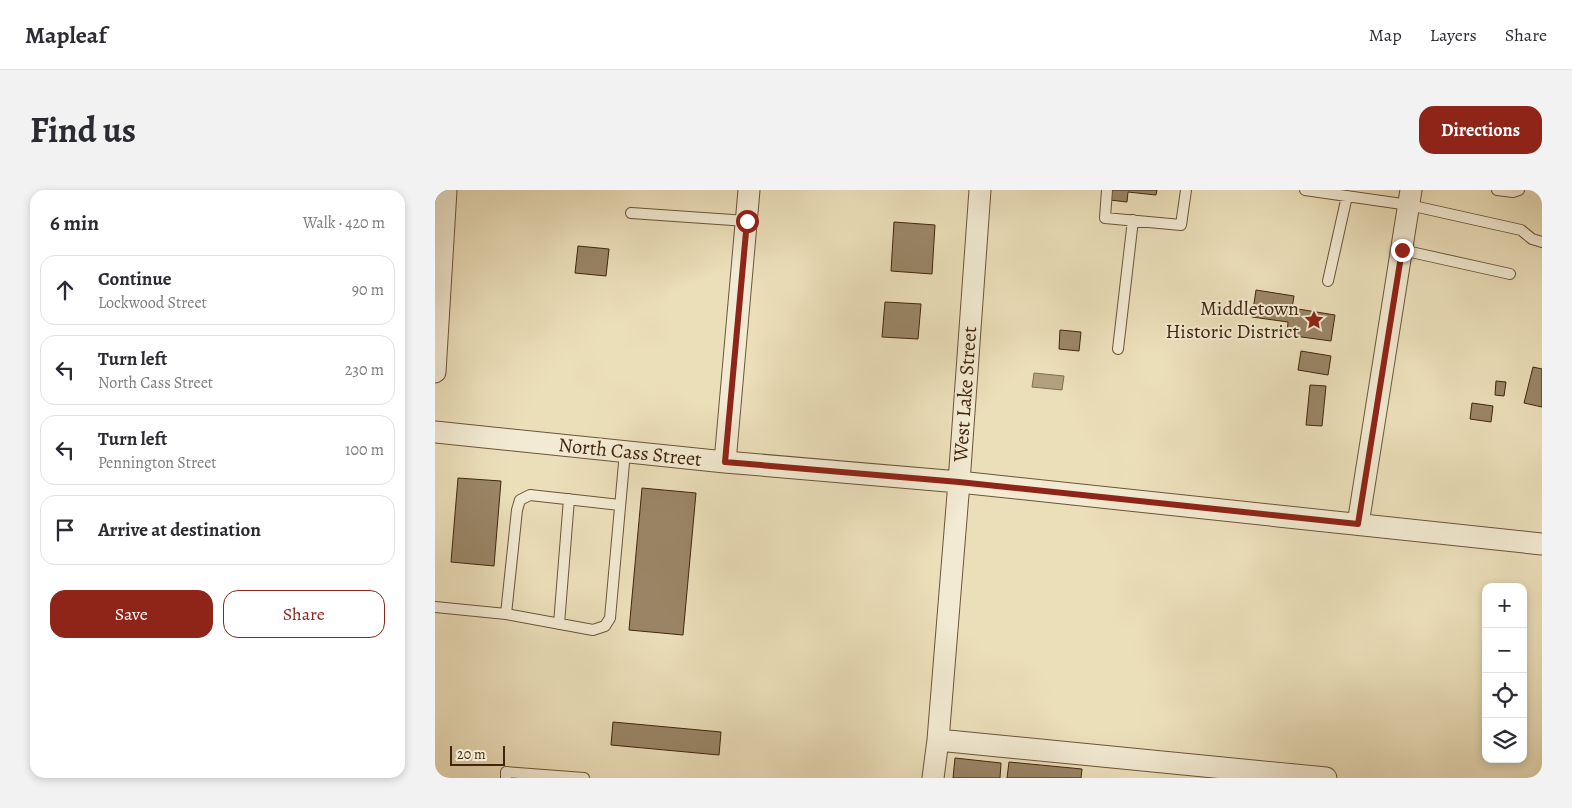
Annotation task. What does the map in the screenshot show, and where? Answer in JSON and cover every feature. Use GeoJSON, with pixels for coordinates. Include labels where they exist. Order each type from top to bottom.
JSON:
{"type":"FeatureCollection","features":[{"type":"Feature","properties":{"kind":"street"},"geometry":{"type":"LineString","coordinates":[[435,372],[446,190]]}},
{"type":"Feature","properties":{"kind":"street"},"geometry":{"type":"LineString","coordinates":[[725,462],[749,190]]}},
{"type":"Feature","properties":{"kind":"street","name":"West Lake Street"},"geometry":{"type":"LineString","coordinates":[[933,778],[959,482],[979,190]]}},
{"type":"Feature","properties":{"kind":"street"},"geometry":{"type":"LineString","coordinates":[[1358,524],[1410,197]]}},
{"type":"Feature","properties":{"kind":"street","name":"North Cass Street"},"geometry":{"type":"LineString","coordinates":[[435,432],[725,462],[959,482],[1542,544]]}},
{"type":"Feature","properties":{"kind":"street"},"geometry":{"type":"LineString","coordinates":[[937,740],[1326,778]]}},
{"type":"Feature","properties":{"kind":"lane"},"geometry":{"type":"LineString","coordinates":[[1107,190],[1105,218],[1181,225],[1186,190]]}},
{"type":"Feature","properties":{"kind":"lane"},"geometry":{"type":"LineString","coordinates":[[1305,190],[1347,196],[1410,197],[1521,230],[1532,239],[1542,242]]}},
{"type":"Feature","properties":{"kind":"lane"},"geometry":{"type":"LineString","coordinates":[[1497,190],[1513,192],[1519,190]]}},
{"type":"Feature","properties":{"kind":"lane"},"geometry":{"type":"LineString","coordinates":[[1328,281],[1347,196]]}},
{"type":"Feature","properties":{"kind":"lane"},"geometry":{"type":"LineString","coordinates":[[631,213],[747,221]]}},
{"type":"Feature","properties":{"kind":"lane"},"geometry":{"type":"LineString","coordinates":[[1118,349],[1133,220]]}},
{"type":"Feature","properties":{"kind":"lane"},"geometry":{"type":"LineString","coordinates":[[1402,250],[1510,274]]}},
{"type":"Feature","properties":{"kind":"lane"},"geometry":{"type":"LineString","coordinates":[[435,607],[505,614],[593,630],[605,626],[610,618],[625,452]]}},
{"type":"Feature","properties":{"kind":"lane"},"geometry":{"type":"LineString","coordinates":[[505,614],[517,510],[520,500],[530,495],[620,505]]}},
{"type":"Feature","properties":{"kind":"lane"},"geometry":{"type":"LineString","coordinates":[[559,624],[569,499]]}},
{"type":"Feature","properties":{"kind":"lane"},"geometry":{"type":"LineString","coordinates":[[506,778],[506,772],[584,778]]}},
{"type":"Feature","properties":{"kind":"shaded area"},"geometry":{"type":"Polygon","coordinates":[[[1034,373],[1064,376],[1062,390],[1032,387],[1034,373]]]}},
{"type":"Feature","properties":{"kind":"building"},"geometry":{"type":"Polygon","coordinates":[[[1112,190],[1157,190],[1156,195],[1128,192],[1127,202],[1110,200],[1112,190]]]}},
{"type":"Feature","properties":{"kind":"building"},"geometry":{"type":"Polygon","coordinates":[[[894,222],[935,225],[932,274],[891,271],[894,222]]]}},
{"type":"Feature","properties":{"kind":"building"},"geometry":{"type":"Polygon","coordinates":[[[578,246],[609,249],[606,276],[575,273],[578,246]]]}},
{"type":"Feature","properties":{"kind":"building"},"geometry":{"type":"Polygon","coordinates":[[[1256,290],[1294,296],[1292,308],[1335,315],[1331,341],[1287,335],[1288,322],[1252,317],[1256,290]]]}},
{"type":"Feature","properties":{"kind":"building"},"geometry":{"type":"Polygon","coordinates":[[[885,302],[921,304],[918,339],[882,337],[885,302]]]}},
{"type":"Feature","properties":{"kind":"building"},"geometry":{"type":"Polygon","coordinates":[[[1060,330],[1081,332],[1079,351],[1059,349],[1060,330]]]}},
{"type":"Feature","properties":{"kind":"building"},"geometry":{"type":"Polygon","coordinates":[[[1301,351],[1331,356],[1328,375],[1298,370],[1301,351]]]}},
{"type":"Feature","properties":{"kind":"building"},"geometry":{"type":"Polygon","coordinates":[[[1533,367],[1542,369],[1542,407],[1524,403],[1533,367]]]}},
{"type":"Feature","properties":{"kind":"building"},"geometry":{"type":"Polygon","coordinates":[[[1496,381],[1506,382],[1504,396],[1495,395],[1496,381]]]}},
{"type":"Feature","properties":{"kind":"building"},"geometry":{"type":"Polygon","coordinates":[[[1310,385],[1326,386],[1322,426],[1306,425],[1310,385]]]}},
{"type":"Feature","properties":{"kind":"building"},"geometry":{"type":"Polygon","coordinates":[[[1472,403],[1493,406],[1491,422],[1470,419],[1472,403]]]}},
{"type":"Feature","properties":{"kind":"building"},"geometry":{"type":"Polygon","coordinates":[[[458,478],[501,481],[494,566],[451,562],[458,478]]]}},
{"type":"Feature","properties":{"kind":"building"},"geometry":{"type":"Polygon","coordinates":[[[642,488],[696,493],[683,635],[629,630],[642,488]]]}},
{"type":"Feature","properties":{"kind":"building"},"geometry":{"type":"Polygon","coordinates":[[[613,722],[721,732],[719,755],[611,745],[613,722]]]}},
{"type":"Feature","properties":{"kind":"building"},"geometry":{"type":"Polygon","coordinates":[[[955,758],[1001,763],[1000,778],[953,778],[955,758]]]}},
{"type":"Feature","properties":{"kind":"building"},"geometry":{"type":"Polygon","coordinates":[[[1009,762],[1082,769],[1081,778],[1007,778],[1009,762]]]}},
{"type":"Feature","properties":{"kind":"place","name":"Middletown Historic District"},"geometry":{"type":"Point","coordinates":[1314,320]}},
{"type":"Feature","properties":{"kind":"route"},"geometry":{"type":"LineString","coordinates":[[747,221],[725,462],[959,482],[1358,524],[1402,250]]}}]}
